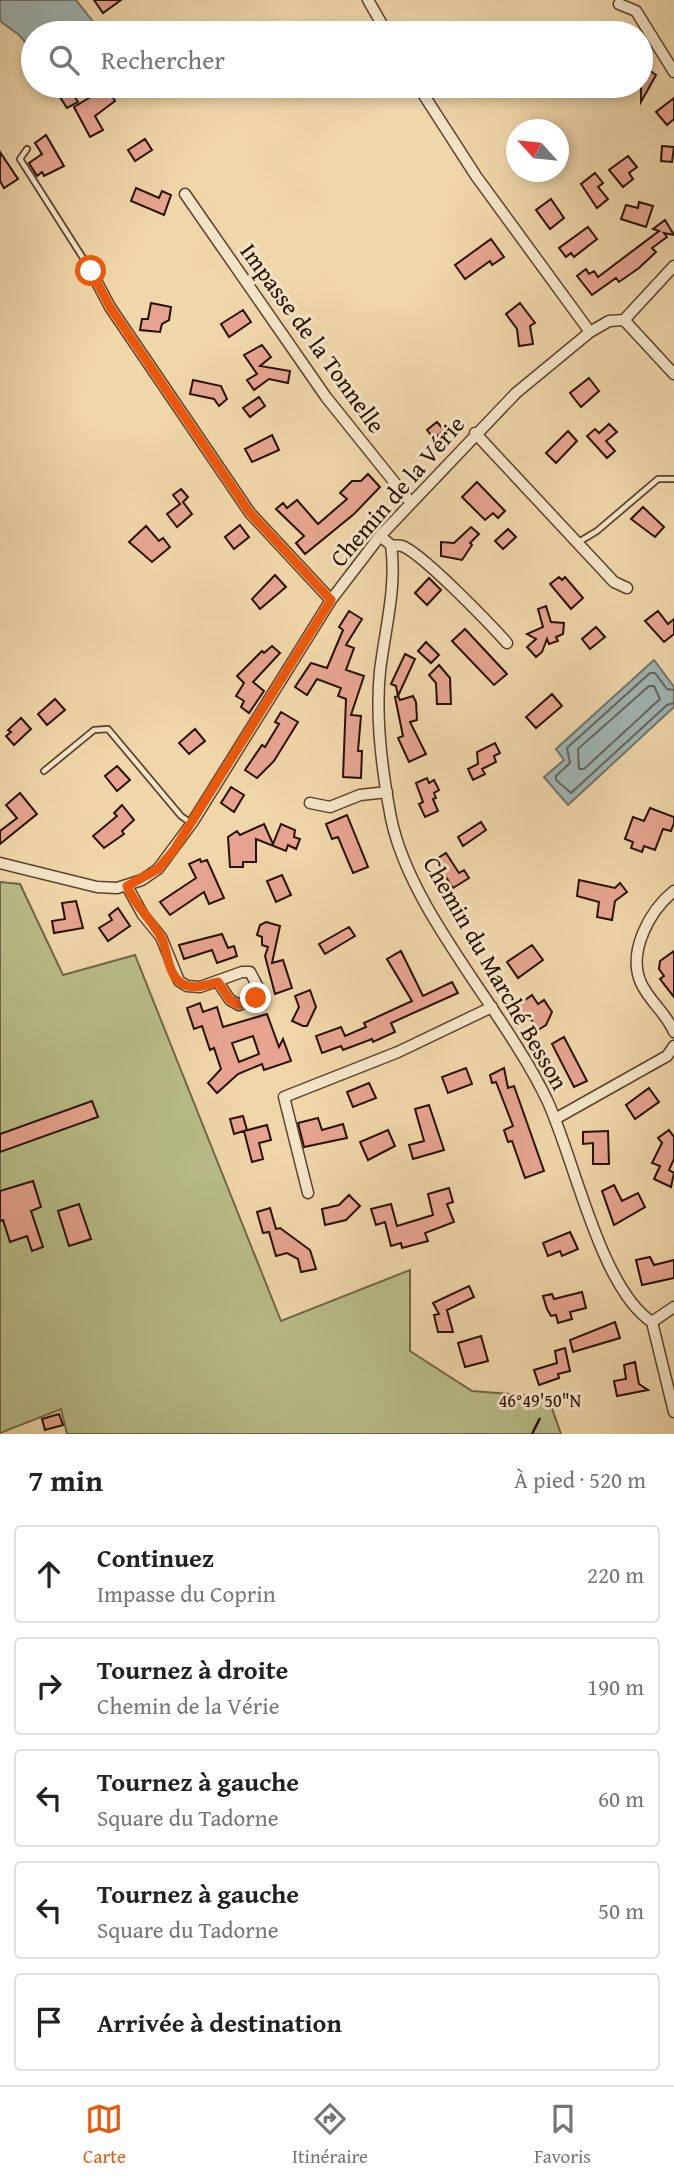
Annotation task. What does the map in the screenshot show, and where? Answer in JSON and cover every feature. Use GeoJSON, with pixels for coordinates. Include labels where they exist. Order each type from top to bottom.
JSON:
{"type":"FeatureCollection","features":[{"type":"Feature","properties":{"kind":"street"},"geometry":{"type":"LineString","coordinates":[[368,0],[380,21]]}},
{"type":"Feature","properties":{"kind":"street"},"geometry":{"type":"LineString","coordinates":[[619,4],[636,11],[642,21]]}},
{"type":"Feature","properties":{"kind":"street"},"geometry":{"type":"LineString","coordinates":[[653,38],[674,72]]}},
{"type":"Feature","properties":{"kind":"street"},"geometry":{"type":"LineString","coordinates":[[426,98],[469,166],[590,332]]}},
{"type":"Feature","properties":{"kind":"street","name":"Impasse de la Tonnelle"},"geometry":{"type":"LineString","coordinates":[[185,194],[318,386],[411,503]]}},
{"type":"Feature","properties":{"kind":"street"},"geometry":{"type":"LineString","coordinates":[[674,266],[624,320],[674,374]]}},
{"type":"Feature","properties":{"kind":"street"},"geometry":{"type":"LineString","coordinates":[[91,271],[110,307],[250,513],[331,600]]}},
{"type":"Feature","properties":{"kind":"street","name":"Chemin de la Vérie"},"geometry":{"type":"LineString","coordinates":[[0,863],[97,887],[127,886],[158,869],[192,823],[331,600],[380,536],[475,433],[516,393],[590,332],[609,321],[624,320]]}},
{"type":"Feature","properties":{"kind":"street"},"geometry":{"type":"LineString","coordinates":[[475,433],[614,582],[627,588]]}},
{"type":"Feature","properties":{"kind":"street"},"geometry":{"type":"LineString","coordinates":[[380,536],[391,545],[403,546],[481,615],[507,643]]}},
{"type":"Feature","properties":{"kind":"street","name":"Chemin du Marché Besson"},"geometry":{"type":"LineString","coordinates":[[391,545],[394,568],[380,673],[379,722],[392,822],[425,901],[525,1058],[555,1119],[607,1258],[625,1293],[641,1315],[652,1322]]}},
{"type":"Feature","properties":{"kind":"street"},"geometry":{"type":"LineString","coordinates":[[310,803],[330,807],[360,795],[387,792]]}},
{"type":"Feature","properties":{"kind":"street"},"geometry":{"type":"LineString","coordinates":[[127,886],[143,915],[161,937],[179,981],[187,986],[200,987],[218,982]]}},
{"type":"Feature","properties":{"kind":"street"},"geometry":{"type":"LineString","coordinates":[[674,891],[649,919],[636,969],[641,984],[674,1032]]}},
{"type":"Feature","properties":{"kind":"street"},"geometry":{"type":"LineString","coordinates":[[308,1193],[284,1097],[398,1052],[492,1006]]}},
{"type":"Feature","properties":{"kind":"street"},"geometry":{"type":"LineString","coordinates":[[555,1119],[667,1056],[674,1046]]}},
{"type":"Feature","properties":{"kind":"street"},"geometry":{"type":"LineString","coordinates":[[674,1307],[652,1322],[674,1412]]}},
{"type":"Feature","properties":{"kind":"lane"},"geometry":{"type":"LineString","coordinates":[[27,149],[20,159],[91,271]]}},
{"type":"Feature","properties":{"kind":"lane"},"geometry":{"type":"LineString","coordinates":[[576,543],[597,531],[658,479],[674,480]]}},
{"type":"Feature","properties":{"kind":"lane"},"geometry":{"type":"LineString","coordinates":[[44,771],[94,730],[108,729],[181,816],[192,823]]}},
{"type":"Feature","properties":{"kind":"green space"},"geometry":{"type":"Polygon","coordinates":[[[0,882],[20,884],[63,975],[135,955],[281,1321],[410,1270],[410,1351],[472,1391],[548,1397],[561,1434],[67,1434],[61,1409],[0,1433],[0,882]]]}},
{"type":"Feature","properties":{"kind":"water"},"geometry":{"type":"Polygon","coordinates":[[[0,0],[76,0],[93,21],[21,21],[21,37],[0,21],[0,0]]]}},
{"type":"Feature","properties":{"kind":"water"},"geometry":{"type":"Polygon","coordinates":[[[654,660],[674,687],[674,707],[568,805],[544,777],[564,760],[556,749],[654,660]]]}},
{"type":"Feature","properties":{"kind":"building"},"geometry":{"type":"Polygon","coordinates":[[[94,0],[121,0],[103,13],[94,0]]]}},
{"type":"Feature","properties":{"kind":"building"},"geometry":{"type":"Polygon","coordinates":[[[61,98],[75,98],[78,102],[67,108],[61,98]]]}},
{"type":"Feature","properties":{"kind":"building"},"geometry":{"type":"Polygon","coordinates":[[[89,98],[113,98],[115,101],[95,116],[103,130],[90,137],[74,107],[89,98]]]}},
{"type":"Feature","properties":{"kind":"building"},"geometry":{"type":"Polygon","coordinates":[[[674,98],[674,119],[667,125],[656,112],[674,98]]]}},
{"type":"Feature","properties":{"kind":"building"},"geometry":{"type":"Polygon","coordinates":[[[46,135],[64,166],[44,176],[42,172],[37,176],[29,163],[42,154],[35,143],[46,135]]]}},
{"type":"Feature","properties":{"kind":"building"},"geometry":{"type":"Polygon","coordinates":[[[145,139],[152,150],[135,161],[128,150],[145,139]]]}},
{"type":"Feature","properties":{"kind":"building"},"geometry":{"type":"Polygon","coordinates":[[[662,146],[674,147],[672,162],[661,161],[662,146]]]}},
{"type":"Feature","properties":{"kind":"building"},"geometry":{"type":"Polygon","coordinates":[[[0,152],[18,179],[4,188],[0,181],[0,152]]]}},
{"type":"Feature","properties":{"kind":"building"},"geometry":{"type":"Polygon","coordinates":[[[628,156],[637,167],[629,173],[633,179],[623,187],[609,170],[628,156]]]}},
{"type":"Feature","properties":{"kind":"building"},"geometry":{"type":"Polygon","coordinates":[[[595,173],[603,183],[598,187],[608,199],[597,208],[581,184],[595,173]]]}},
{"type":"Feature","properties":{"kind":"building"},"geometry":{"type":"Polygon","coordinates":[[[136,188],[159,198],[162,191],[171,195],[164,215],[131,201],[136,188]]]}},
{"type":"Feature","properties":{"kind":"building"},"geometry":{"type":"Polygon","coordinates":[[[551,199],[564,218],[550,229],[536,210],[551,199]]]}},
{"type":"Feature","properties":{"kind":"building"},"geometry":{"type":"Polygon","coordinates":[[[639,202],[653,206],[646,227],[621,219],[626,205],[638,208],[639,202]]]}},
{"type":"Feature","properties":{"kind":"building"},"geometry":{"type":"Polygon","coordinates":[[[665,220],[674,235],[664,233],[667,237],[652,248],[656,252],[639,268],[619,282],[616,278],[592,295],[577,276],[586,269],[589,274],[594,271],[598,277],[659,231],[653,229],[665,220]]]}},
{"type":"Feature","properties":{"kind":"building"},"geometry":{"type":"Polygon","coordinates":[[[588,227],[597,239],[574,257],[571,253],[566,257],[559,248],[588,227]]]}},
{"type":"Feature","properties":{"kind":"building"},"geometry":{"type":"Polygon","coordinates":[[[491,239],[504,257],[492,265],[490,261],[465,279],[455,265],[491,239]]]}},
{"type":"Feature","properties":{"kind":"building"},"geometry":{"type":"Polygon","coordinates":[[[151,303],[171,307],[169,320],[162,324],[160,332],[140,330],[142,319],[148,319],[151,303]]]}},
{"type":"Feature","properties":{"kind":"building"},"geometry":{"type":"Polygon","coordinates":[[[520,303],[535,323],[530,326],[533,344],[519,346],[517,329],[506,314],[520,303]]]}},
{"type":"Feature","properties":{"kind":"building"},"geometry":{"type":"Polygon","coordinates":[[[243,310],[251,322],[229,337],[221,324],[243,310]]]}},
{"type":"Feature","properties":{"kind":"building"},"geometry":{"type":"Polygon","coordinates":[[[262,345],[271,357],[260,366],[290,371],[288,383],[269,379],[254,390],[247,380],[257,374],[244,355],[262,345]]]}},
{"type":"Feature","properties":{"kind":"building"},"geometry":{"type":"Polygon","coordinates":[[[589,378],[599,391],[581,407],[570,393],[589,378]]]}},
{"type":"Feature","properties":{"kind":"building"},"geometry":{"type":"Polygon","coordinates":[[[193,380],[221,386],[227,399],[219,406],[214,399],[190,394],[193,380]]]}},
{"type":"Feature","properties":{"kind":"building"},"geometry":{"type":"Polygon","coordinates":[[[259,397],[265,406],[250,417],[243,408],[259,397]]]}},
{"type":"Feature","properties":{"kind":"building"},"geometry":{"type":"Polygon","coordinates":[[[437,422],[444,430],[434,439],[427,430],[437,422]]]}},
{"type":"Feature","properties":{"kind":"building"},"geometry":{"type":"Polygon","coordinates":[[[609,424],[617,432],[606,441],[615,451],[607,458],[587,436],[595,429],[599,433],[609,424]]]}},
{"type":"Feature","properties":{"kind":"building"},"geometry":{"type":"Polygon","coordinates":[[[568,431],[577,441],[556,463],[546,453],[568,431]]]}},
{"type":"Feature","properties":{"kind":"building"},"geometry":{"type":"Polygon","coordinates":[[[272,435],[279,450],[252,462],[245,449],[272,435]]]}},
{"type":"Feature","properties":{"kind":"building"},"geometry":{"type":"Polygon","coordinates":[[[368,474],[380,487],[354,514],[305,554],[296,543],[304,536],[276,509],[283,503],[287,508],[297,500],[318,524],[347,499],[340,493],[352,481],[361,481],[368,474]]]}},
{"type":"Feature","properties":{"kind":"building"},"geometry":{"type":"Polygon","coordinates":[[[477,482],[505,511],[498,518],[493,513],[485,520],[462,497],[477,482]]]}},
{"type":"Feature","properties":{"kind":"building"},"geometry":{"type":"Polygon","coordinates":[[[181,489],[188,497],[183,502],[192,514],[177,527],[167,514],[180,504],[173,495],[181,489]]]}},
{"type":"Feature","properties":{"kind":"building"},"geometry":{"type":"Polygon","coordinates":[[[643,507],[664,527],[655,537],[631,519],[643,507]]]}},
{"type":"Feature","properties":{"kind":"building"},"geometry":{"type":"Polygon","coordinates":[[[240,525],[249,537],[234,549],[225,537],[240,525]]]}},
{"type":"Feature","properties":{"kind":"building"},"geometry":{"type":"Polygon","coordinates":[[[146,526],[159,541],[163,538],[170,547],[152,562],[129,542],[146,526]]]}},
{"type":"Feature","properties":{"kind":"building"},"geometry":{"type":"Polygon","coordinates":[[[471,527],[479,534],[470,543],[472,545],[462,560],[441,556],[441,542],[454,543],[471,527]]]}},
{"type":"Feature","properties":{"kind":"building"},"geometry":{"type":"Polygon","coordinates":[[[508,529],[516,537],[503,549],[495,541],[508,529]]]}},
{"type":"Feature","properties":{"kind":"building"},"geometry":{"type":"Polygon","coordinates":[[[275,575],[286,587],[260,609],[252,599],[275,575]]]}},
{"type":"Feature","properties":{"kind":"building"},"geometry":{"type":"Polygon","coordinates":[[[559,577],[562,580],[565,577],[583,598],[571,609],[550,584],[559,577]]]}},
{"type":"Feature","properties":{"kind":"building"},"geometry":{"type":"Polygon","coordinates":[[[429,578],[441,590],[427,605],[415,593],[429,578]]]}},
{"type":"Feature","properties":{"kind":"building"},"geometry":{"type":"Polygon","coordinates":[[[546,606],[551,622],[564,623],[563,634],[556,637],[558,641],[549,644],[547,639],[542,652],[536,657],[527,647],[536,639],[527,634],[543,627],[538,609],[546,606]]]}},
{"type":"Feature","properties":{"kind":"building"},"geometry":{"type":"Polygon","coordinates":[[[349,611],[362,619],[346,645],[354,648],[346,670],[364,676],[351,715],[361,716],[358,751],[362,751],[361,778],[343,777],[346,699],[338,696],[341,688],[317,679],[307,695],[295,687],[311,663],[327,668],[343,630],[339,627],[349,611]]]}},
{"type":"Feature","properties":{"kind":"building"},"geometry":{"type":"Polygon","coordinates":[[[658,611],[668,624],[674,619],[674,634],[664,642],[645,621],[658,611]]]}},
{"type":"Feature","properties":{"kind":"building"},"geometry":{"type":"Polygon","coordinates":[[[596,627],[605,637],[590,649],[582,639],[596,627]]]}},
{"type":"Feature","properties":{"kind":"building"},"geometry":{"type":"Polygon","coordinates":[[[465,629],[507,674],[494,685],[452,641],[465,629]]]}},
{"type":"Feature","properties":{"kind":"building"},"geometry":{"type":"Polygon","coordinates":[[[426,642],[439,655],[431,663],[418,651],[426,642]]]}},
{"type":"Feature","properties":{"kind":"building"},"geometry":{"type":"Polygon","coordinates":[[[272,646],[280,653],[253,682],[264,691],[249,713],[241,707],[244,701],[236,696],[244,683],[237,676],[262,651],[264,653],[272,646]]]}},
{"type":"Feature","properties":{"kind":"building"},"geometry":{"type":"Polygon","coordinates":[[[405,654],[415,659],[398,696],[396,686],[391,684],[405,654]]]}},
{"type":"Feature","properties":{"kind":"building"},"geometry":{"type":"Polygon","coordinates":[[[439,665],[450,678],[451,704],[437,704],[436,683],[429,675],[439,665]]]}},
{"type":"Feature","properties":{"kind":"building"},"geometry":{"type":"Polygon","coordinates":[[[552,694],[562,706],[536,728],[526,717],[552,694]]]}},
{"type":"Feature","properties":{"kind":"building"},"geometry":{"type":"Polygon","coordinates":[[[398,696],[400,700],[413,696],[416,702],[417,720],[410,722],[426,754],[409,762],[398,738],[403,736],[395,697],[398,696]]]}},
{"type":"Feature","properties":{"kind":"building"},"geometry":{"type":"Polygon","coordinates":[[[55,699],[65,710],[47,725],[38,714],[55,699]]]}},
{"type":"Feature","properties":{"kind":"building"},"geometry":{"type":"Polygon","coordinates":[[[281,712],[298,722],[274,761],[257,778],[245,770],[262,745],[265,747],[279,724],[275,722],[281,712]]]}},
{"type":"Feature","properties":{"kind":"building"},"geometry":{"type":"Polygon","coordinates":[[[21,718],[31,729],[14,745],[6,736],[11,732],[8,730],[21,718]]]}},
{"type":"Feature","properties":{"kind":"building"},"geometry":{"type":"Polygon","coordinates":[[[195,729],[205,741],[189,754],[179,743],[195,729]]]}},
{"type":"Feature","properties":{"kind":"building"},"geometry":{"type":"Polygon","coordinates":[[[495,743],[500,753],[494,756],[496,762],[482,769],[485,774],[473,780],[468,769],[478,764],[477,752],[495,743]]]}},
{"type":"Feature","properties":{"kind":"building"},"geometry":{"type":"Polygon","coordinates":[[[117,766],[130,780],[117,791],[105,776],[117,766]]]}},
{"type":"Feature","properties":{"kind":"building"},"geometry":{"type":"Polygon","coordinates":[[[427,778],[429,783],[434,780],[439,790],[434,793],[436,798],[433,799],[438,811],[425,817],[419,804],[423,802],[416,783],[427,778]]]}},
{"type":"Feature","properties":{"kind":"building"},"geometry":{"type":"Polygon","coordinates":[[[231,787],[244,795],[234,812],[221,803],[231,787]]]}},
{"type":"Feature","properties":{"kind":"building"},"geometry":{"type":"Polygon","coordinates":[[[20,793],[37,814],[0,844],[0,831],[17,818],[6,805],[20,793]]]}},
{"type":"Feature","properties":{"kind":"building"},"geometry":{"type":"Polygon","coordinates":[[[122,805],[134,820],[122,831],[124,834],[104,848],[93,836],[117,816],[114,813],[122,805]]]}},
{"type":"Feature","properties":{"kind":"building"},"geometry":{"type":"Polygon","coordinates":[[[650,808],[674,817],[674,823],[671,831],[663,829],[655,850],[644,846],[642,852],[631,848],[633,842],[625,839],[633,817],[644,821],[650,808]]]}},
{"type":"Feature","properties":{"kind":"building"},"geometry":{"type":"Polygon","coordinates":[[[347,815],[368,867],[353,873],[338,837],[332,839],[326,824],[347,815]]]}},
{"type":"Feature","properties":{"kind":"building"},"geometry":{"type":"Polygon","coordinates":[[[481,822],[486,830],[463,846],[458,837],[481,822]]]}},
{"type":"Feature","properties":{"kind":"building"},"geometry":{"type":"Polygon","coordinates":[[[264,824],[273,844],[281,824],[295,830],[294,837],[300,839],[296,849],[288,845],[286,851],[256,839],[256,862],[243,862],[243,867],[230,867],[228,837],[237,831],[240,835],[264,824]]]}},
{"type":"Feature","properties":{"kind":"building"},"geometry":{"type":"Polygon","coordinates":[[[446,853],[459,873],[464,870],[469,878],[453,888],[435,860],[446,853]]]}},
{"type":"Feature","properties":{"kind":"building"},"geometry":{"type":"Polygon","coordinates":[[[200,859],[201,862],[207,860],[224,898],[209,904],[204,892],[170,915],[160,902],[196,878],[189,864],[200,859]]]}},
{"type":"Feature","properties":{"kind":"building"},"geometry":{"type":"Polygon","coordinates":[[[282,875],[291,895],[276,902],[267,881],[282,875]]]}},
{"type":"Feature","properties":{"kind":"building"},"geometry":{"type":"Polygon","coordinates":[[[579,880],[615,888],[620,883],[627,892],[615,901],[612,920],[597,917],[599,902],[577,896],[579,880]]]}},
{"type":"Feature","properties":{"kind":"building"},"geometry":{"type":"Polygon","coordinates":[[[76,901],[83,928],[54,933],[52,921],[65,919],[62,903],[76,901]]]}},
{"type":"Feature","properties":{"kind":"building"},"geometry":{"type":"Polygon","coordinates":[[[118,908],[130,926],[108,941],[99,928],[112,920],[109,915],[118,908]]]}},
{"type":"Feature","properties":{"kind":"building"},"geometry":{"type":"Polygon","coordinates":[[[266,922],[280,926],[272,963],[283,960],[292,988],[275,994],[265,956],[268,947],[262,945],[262,937],[257,935],[260,925],[266,922]]]}},
{"type":"Feature","properties":{"kind":"building"},"geometry":{"type":"Polygon","coordinates":[[[349,927],[355,936],[325,954],[319,944],[349,927]]]}},
{"type":"Feature","properties":{"kind":"building"},"geometry":{"type":"Polygon","coordinates":[[[222,934],[228,948],[234,946],[237,956],[217,963],[212,950],[184,959],[179,945],[222,934]]]}},
{"type":"Feature","properties":{"kind":"building"},"geometry":{"type":"Polygon","coordinates":[[[532,945],[543,960],[518,978],[507,962],[532,945]]]}},
{"type":"Feature","properties":{"kind":"building"},"geometry":{"type":"Polygon","coordinates":[[[401,951],[423,996],[452,982],[458,993],[391,1023],[395,1032],[373,1042],[372,1039],[343,1050],[341,1046],[322,1053],[316,1036],[341,1027],[345,1036],[366,1027],[364,1023],[412,1001],[387,959],[401,951]]]}},
{"type":"Feature","properties":{"kind":"building"},"geometry":{"type":"Polygon","coordinates":[[[674,951],[674,997],[660,979],[664,976],[659,969],[660,961],[674,951]]]}},
{"type":"Feature","properties":{"kind":"building"},"geometry":{"type":"Polygon","coordinates":[[[310,990],[316,1007],[307,1026],[303,1026],[292,1021],[299,1007],[295,996],[310,990]]]}},
{"type":"Feature","properties":{"kind":"building"},"geometry":{"type":"Polygon","coordinates":[[[532,995],[538,1004],[544,1000],[552,1012],[546,1025],[538,1030],[527,1013],[523,1015],[517,1006],[532,995]]]}},
{"type":"Feature","properties":{"kind":"building"},"geometry":{"type":"Polygon","coordinates":[[[200,1003],[203,1012],[217,1007],[223,1027],[267,1014],[279,1047],[283,1039],[291,1061],[264,1070],[262,1064],[238,1074],[217,1093],[208,1083],[221,1069],[214,1048],[210,1050],[202,1026],[194,1029],[187,1008],[200,1003]],[[253,1036],[232,1043],[239,1062],[259,1054],[253,1036]]]}},
{"type":"Feature","properties":{"kind":"building"},"geometry":{"type":"Polygon","coordinates":[[[564,1037],[587,1081],[574,1087],[552,1044],[564,1037]]]}},
{"type":"Feature","properties":{"kind":"building"},"geometry":{"type":"Polygon","coordinates":[[[466,1068],[472,1084],[448,1093],[442,1077],[466,1068]]]}},
{"type":"Feature","properties":{"kind":"building"},"geometry":{"type":"Polygon","coordinates":[[[504,1068],[508,1088],[514,1086],[544,1171],[525,1178],[512,1141],[508,1142],[504,1130],[513,1126],[496,1082],[492,1083],[490,1075],[504,1068]]]}},
{"type":"Feature","properties":{"kind":"building"},"geometry":{"type":"Polygon","coordinates":[[[369,1083],[376,1098],[353,1107],[347,1092],[369,1083]]]}},
{"type":"Feature","properties":{"kind":"building"},"geometry":{"type":"Polygon","coordinates":[[[649,1088],[659,1102],[635,1119],[626,1105],[649,1088]]]}},
{"type":"Feature","properties":{"kind":"building"},"geometry":{"type":"Polygon","coordinates":[[[92,1101],[98,1117],[0,1152],[0,1134],[92,1101]]]}},
{"type":"Feature","properties":{"kind":"building"},"geometry":{"type":"Polygon","coordinates":[[[429,1105],[444,1150],[413,1159],[409,1145],[424,1141],[415,1109],[429,1105]]]}},
{"type":"Feature","properties":{"kind":"building"},"geometry":{"type":"Polygon","coordinates":[[[243,1116],[247,1130],[234,1134],[230,1119],[243,1116]]]}},
{"type":"Feature","properties":{"kind":"building"},"geometry":{"type":"Polygon","coordinates":[[[318,1118],[322,1130],[343,1124],[347,1138],[304,1147],[298,1123],[318,1118]]]}},
{"type":"Feature","properties":{"kind":"building"},"geometry":{"type":"Polygon","coordinates":[[[267,1125],[271,1140],[259,1143],[263,1159],[252,1162],[244,1131],[267,1125]]]}},
{"type":"Feature","properties":{"kind":"building"},"geometry":{"type":"Polygon","coordinates":[[[388,1130],[395,1146],[368,1160],[360,1142],[388,1130]]]}},
{"type":"Feature","properties":{"kind":"building"},"geometry":{"type":"Polygon","coordinates":[[[669,1130],[674,1137],[674,1159],[669,1170],[674,1173],[671,1187],[654,1179],[660,1166],[652,1163],[662,1143],[658,1138],[669,1130]]]}},
{"type":"Feature","properties":{"kind":"building"},"geometry":{"type":"Polygon","coordinates":[[[608,1131],[609,1164],[593,1164],[593,1143],[583,1144],[583,1132],[608,1131]]]}},
{"type":"Feature","properties":{"kind":"building"},"geometry":{"type":"Polygon","coordinates":[[[33,1181],[41,1207],[31,1211],[43,1247],[32,1251],[27,1236],[10,1242],[3,1220],[0,1221],[0,1191],[33,1181]]]}},
{"type":"Feature","properties":{"kind":"building"},"geometry":{"type":"Polygon","coordinates":[[[614,1185],[622,1201],[638,1193],[645,1207],[614,1225],[602,1191],[614,1185]]]}},
{"type":"Feature","properties":{"kind":"building"},"geometry":{"type":"Polygon","coordinates":[[[449,1188],[453,1202],[447,1204],[454,1222],[425,1233],[428,1241],[402,1248],[401,1243],[391,1246],[385,1222],[376,1225],[371,1209],[391,1204],[397,1226],[433,1215],[428,1194],[449,1188]]]}},
{"type":"Feature","properties":{"kind":"building"},"geometry":{"type":"Polygon","coordinates":[[[349,1195],[360,1206],[346,1220],[325,1225],[322,1209],[339,1205],[349,1195]]]}},
{"type":"Feature","properties":{"kind":"building"},"geometry":{"type":"Polygon","coordinates":[[[79,1204],[91,1239],[69,1246],[58,1211],[79,1204]]]}},
{"type":"Feature","properties":{"kind":"building"},"geometry":{"type":"Polygon","coordinates":[[[270,1208],[276,1229],[280,1228],[310,1250],[316,1269],[301,1272],[298,1259],[287,1253],[276,1256],[269,1232],[263,1233],[257,1212],[270,1208]]]}},
{"type":"Feature","properties":{"kind":"building"},"geometry":{"type":"Polygon","coordinates":[[[570,1232],[578,1249],[562,1256],[560,1251],[548,1256],[543,1243],[570,1232]]]}},
{"type":"Feature","properties":{"kind":"building"},"geometry":{"type":"Polygon","coordinates":[[[650,1257],[654,1265],[674,1260],[674,1278],[642,1285],[636,1260],[650,1257]]]}},
{"type":"Feature","properties":{"kind":"building"},"geometry":{"type":"Polygon","coordinates":[[[469,1286],[474,1297],[447,1310],[453,1332],[438,1332],[434,1315],[439,1314],[433,1303],[469,1286]]]}},
{"type":"Feature","properties":{"kind":"building"},"geometry":{"type":"Polygon","coordinates":[[[582,1292],[586,1308],[570,1312],[572,1319],[558,1323],[556,1315],[551,1316],[547,1309],[543,1296],[552,1294],[554,1299],[582,1292]]]}},
{"type":"Feature","properties":{"kind":"building"},"geometry":{"type":"Polygon","coordinates":[[[615,1322],[620,1338],[573,1352],[570,1340],[615,1322]]]}},
{"type":"Feature","properties":{"kind":"building"},"geometry":{"type":"Polygon","coordinates":[[[481,1336],[488,1361],[465,1367],[458,1343],[481,1336]]]}},
{"type":"Feature","properties":{"kind":"building"},"geometry":{"type":"Polygon","coordinates":[[[565,1348],[570,1371],[558,1374],[559,1378],[539,1385],[534,1370],[557,1363],[555,1351],[565,1348]]]}},
{"type":"Feature","properties":{"kind":"building"},"geometry":{"type":"Polygon","coordinates":[[[635,1362],[639,1384],[648,1390],[617,1396],[614,1381],[626,1379],[624,1365],[635,1362]]]}},
{"type":"Feature","properties":{"kind":"building"},"geometry":{"type":"Polygon","coordinates":[[[59,1414],[63,1425],[45,1430],[42,1419],[59,1414]]]}},
{"type":"Feature","properties":{"kind":"route"},"geometry":{"type":"LineString","coordinates":[[91,271],[110,307],[250,513],[331,600],[174,850],[158,869],[127,886],[143,915],[161,937],[173,973],[179,981],[187,986],[200,987],[218,982],[230,1000],[239,1005],[256,998]]}}]}
